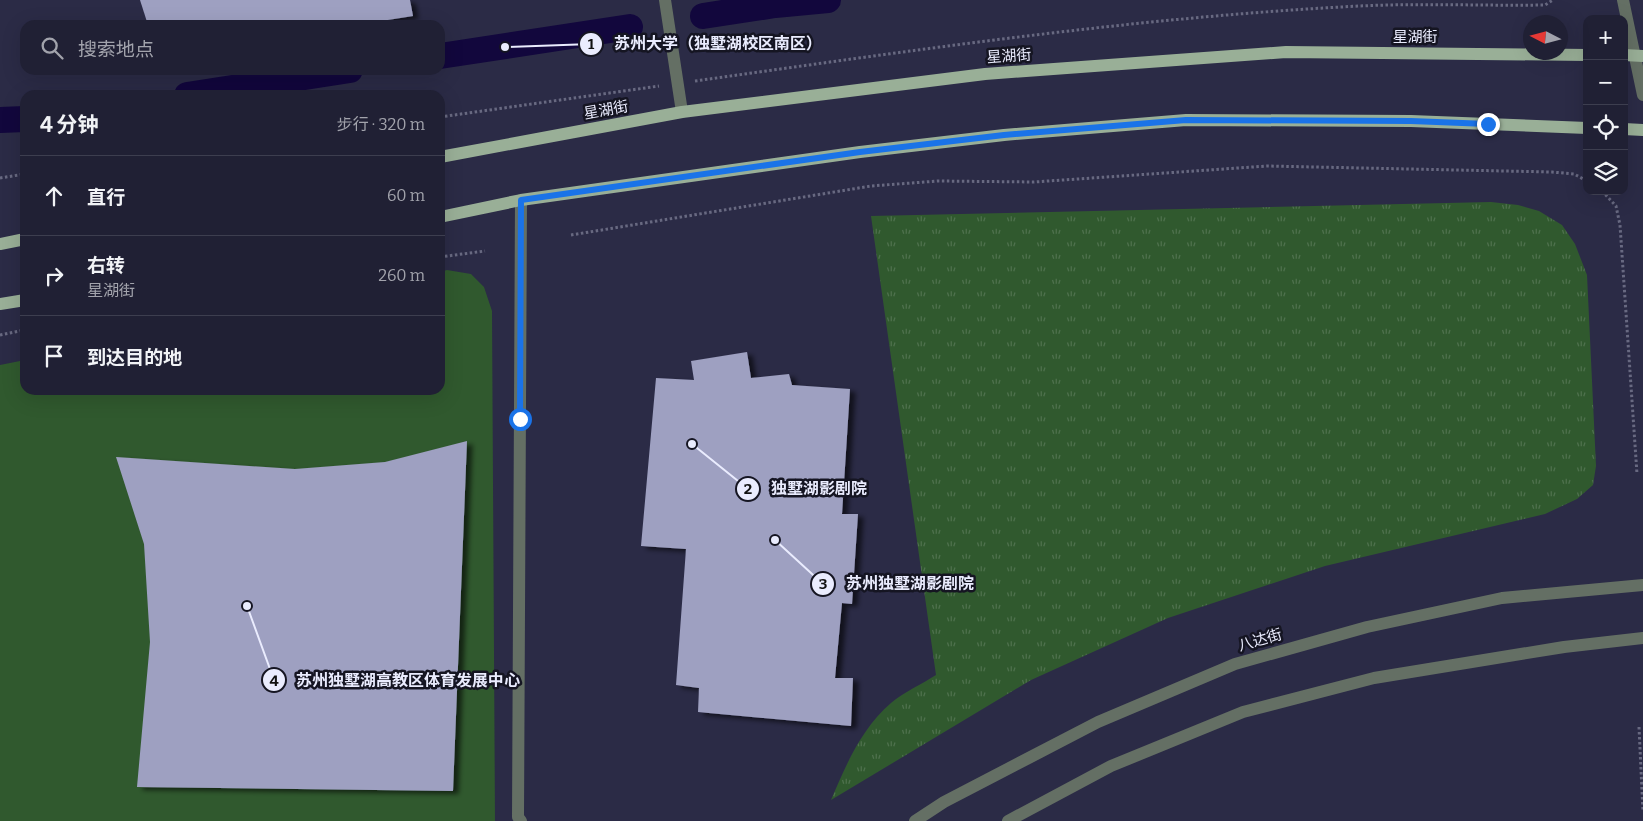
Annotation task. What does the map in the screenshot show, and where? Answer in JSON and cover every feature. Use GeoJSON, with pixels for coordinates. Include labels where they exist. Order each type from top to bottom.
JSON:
{"type":"FeatureCollection","features":[{"type":"Feature","properties":{"kind":"main road","name":"星湖街"},"geometry":{"type":"LineString","coordinates":[[445,156],[682,112],[985,74],[1286,52],[1583,55]]}},
{"type":"Feature","properties":{"kind":"main road"},"geometry":{"type":"LineString","coordinates":[[445,216],[521,200],[860,152],[1004,135],[1186,120],[1411,121],[1583,128]]}},
{"type":"Feature","properties":{"kind":"main road"},"geometry":{"type":"LineString","coordinates":[[1628,130],[1643,130]]}},
{"type":"Feature","properties":{"kind":"main road"},"geometry":{"type":"LineString","coordinates":[[0,244],[20,240]]}},
{"type":"Feature","properties":{"kind":"main road"},"geometry":{"type":"LineString","coordinates":[[0,304],[20,301]]}},
{"type":"Feature","properties":{"kind":"street"},"geometry":{"type":"LineString","coordinates":[[665,0],[682,112]]}},
{"type":"Feature","properties":{"kind":"street"},"geometry":{"type":"LineString","coordinates":[[1623,0],[1643,94]]}},
{"type":"Feature","properties":{"kind":"street"},"geometry":{"type":"LineString","coordinates":[[521,200],[518,817],[521,821]]}},
{"type":"Feature","properties":{"kind":"street","name":"八达街"},"geometry":{"type":"LineString","coordinates":[[916,821],[944,802],[1098,722],[1235,664],[1367,627],[1502,598],[1643,585]]}},
{"type":"Feature","properties":{"kind":"street"},"geometry":{"type":"LineString","coordinates":[[1008,821],[1111,766],[1242,712],[1374,678],[1564,647],[1643,638]]}},
{"type":"Feature","properties":{"kind":"path"},"geometry":{"type":"LineString","coordinates":[[692,82],[925,49],[1156,21],[1361,6],[1545,5],[1553,0]]}},
{"type":"Feature","properties":{"kind":"path"},"geometry":{"type":"LineString","coordinates":[[445,116],[663,86]]}},
{"type":"Feature","properties":{"kind":"path"},"geometry":{"type":"LineString","coordinates":[[570,235],[871,186],[938,181],[1034,182],[1267,166],[1552,172],[1574,174],[1583,179]]}},
{"type":"Feature","properties":{"kind":"path"},"geometry":{"type":"LineString","coordinates":[[0,178],[20,175]]}},
{"type":"Feature","properties":{"kind":"path"},"geometry":{"type":"LineString","coordinates":[[1606,195],[1616,206],[1620,225],[1637,474]]}},
{"type":"Feature","properties":{"kind":"path"},"geometry":{"type":"LineString","coordinates":[[445,256],[485,251]]}},
{"type":"Feature","properties":{"kind":"path"},"geometry":{"type":"LineString","coordinates":[[0,334],[20,331]]}},
{"type":"Feature","properties":{"kind":"path"},"geometry":{"type":"LineString","coordinates":[[1639,727],[1643,812]]}},
{"type":"Feature","properties":{"kind":"green space"},"geometry":{"type":"Polygon","coordinates":[[[1491,202],[1518,205],[1539,211],[1562,225],[1575,244],[1587,275],[1596,466],[1593,485],[1577,499],[1545,514],[1325,566],[1168,618],[1031,680],[831,800],[855,748],[880,713],[896,699],[936,675],[871,216],[1491,202]]]}},
{"type":"Feature","properties":{"kind":"green space"},"geometry":{"type":"Polygon","coordinates":[[[445,271],[471,274],[484,287],[492,311],[495,821],[0,821],[0,365],[20,361],[20,395],[445,395],[445,271]]]}},
{"type":"Feature","properties":{"kind":"building"},"geometry":{"type":"Polygon","coordinates":[[[140,0],[410,0],[413,16],[388,20],[146,20],[140,0]]]}},
{"type":"Feature","properties":{"kind":"building"},"geometry":{"type":"Polygon","coordinates":[[[747,352],[751,378],[789,374],[792,385],[850,389],[842,514],[858,514],[852,604],[842,603],[835,678],[853,678],[851,726],[698,712],[699,688],[676,685],[686,549],[641,546],[656,378],[694,380],[691,361],[747,352]]]}},
{"type":"Feature","properties":{"kind":"building"},"geometry":{"type":"Polygon","coordinates":[[[467,441],[453,791],[137,787],[150,642],[144,544],[116,457],[295,469],[385,462],[467,441]]]}},
{"type":"Feature","properties":{"kind":"waterway"},"geometry":{"type":"LineString","coordinates":[[703,16],[775,5],[828,0]]}},
{"type":"Feature","properties":{"kind":"waterway"},"geometry":{"type":"LineString","coordinates":[[445,55],[630,27]]}},
{"type":"Feature","properties":{"kind":"waterway"},"geometry":{"type":"LineString","coordinates":[[220,90],[317,75]]}},
{"type":"Feature","properties":{"kind":"waterway"},"geometry":{"type":"LineString","coordinates":[[0,120],[20,119]]}},
{"type":"Feature","properties":{"kind":"place","name":"苏州大学（独墅湖校区南区）"},"geometry":{"type":"Point","coordinates":[505,47]}},
{"type":"Feature","properties":{"kind":"place","name":"独墅湖影剧院"},"geometry":{"type":"Point","coordinates":[692,444]}},
{"type":"Feature","properties":{"kind":"place","name":"苏州独墅湖影剧院"},"geometry":{"type":"Point","coordinates":[775,540]}},
{"type":"Feature","properties":{"kind":"place","name":"苏州独墅湖高教区体育发展中心"},"geometry":{"type":"Point","coordinates":[247,606]}},
{"type":"Feature","properties":{"kind":"route"},"geometry":{"type":"LineString","coordinates":[[520,419],[521,200],[860,152],[1004,135],[1186,120],[1411,121],[1488,124]]}}]}
